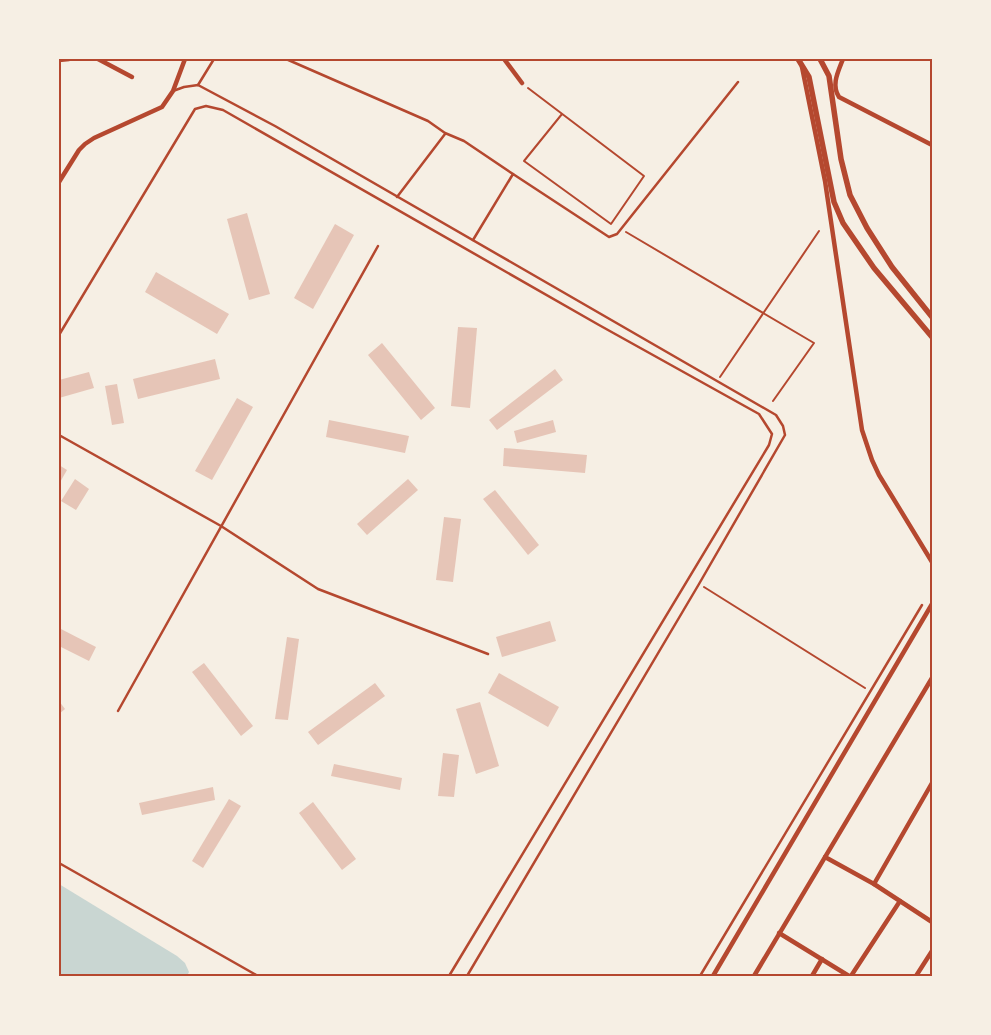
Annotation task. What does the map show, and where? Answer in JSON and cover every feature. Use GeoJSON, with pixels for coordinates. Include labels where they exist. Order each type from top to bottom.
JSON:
{"type":"FeatureCollection","features":[{"type":"Feature","properties":{"kind":"street"},"geometry":{"type":"LineString","coordinates":[[59,60],[69,59]]}},
{"type":"Feature","properties":{"kind":"street"},"geometry":{"type":"LineString","coordinates":[[98,59],[132,77]]}},
{"type":"Feature","properties":{"kind":"street"},"geometry":{"type":"LineString","coordinates":[[59,182],[85,144],[94,138],[162,107],[173,91],[185,59]]}},
{"type":"Feature","properties":{"kind":"street"},"geometry":{"type":"LineString","coordinates":[[504,59],[522,83]]}},
{"type":"Feature","properties":{"kind":"street"},"geometry":{"type":"LineString","coordinates":[[798,59],[809,77],[834,202],[843,223],[874,268],[932,337]]}},
{"type":"Feature","properties":{"kind":"street"},"geometry":{"type":"LineString","coordinates":[[820,59],[829,76],[841,159],[850,196],[867,228],[892,267],[932,317]]}},
{"type":"Feature","properties":{"kind":"street"},"geometry":{"type":"LineString","coordinates":[[843,59],[834,85],[835,92],[839,97],[932,145]]}},
{"type":"Feature","properties":{"kind":"street"},"geometry":{"type":"LineString","coordinates":[[802,66],[825,181],[862,430],[879,475],[932,562]]}},
{"type":"Feature","properties":{"kind":"street"},"geometry":{"type":"LineString","coordinates":[[713,976],[932,604]]}},
{"type":"Feature","properties":{"kind":"street"},"geometry":{"type":"LineString","coordinates":[[754,976],[932,678]]}},
{"type":"Feature","properties":{"kind":"street"},"geometry":{"type":"LineString","coordinates":[[874,884],[932,783]]}},
{"type":"Feature","properties":{"kind":"street"},"geometry":{"type":"LineString","coordinates":[[825,857],[874,884],[932,922]]}},
{"type":"Feature","properties":{"kind":"street"},"geometry":{"type":"LineString","coordinates":[[779,933],[850,976],[900,901]]}},
{"type":"Feature","properties":{"kind":"street"},"geometry":{"type":"LineString","coordinates":[[916,976],[932,951]]}},
{"type":"Feature","properties":{"kind":"street"},"geometry":{"type":"LineString","coordinates":[[812,976],[822,959]]}},
{"type":"Feature","properties":{"kind":"lane"},"geometry":{"type":"LineString","coordinates":[[198,86],[214,59]]}},
{"type":"Feature","properties":{"kind":"lane"},"geometry":{"type":"LineString","coordinates":[[286,59],[428,121],[445,133],[464,140],[609,237],[617,234],[738,82]]}},
{"type":"Feature","properties":{"kind":"lane"},"geometry":{"type":"LineString","coordinates":[[173,91],[184,87],[198,86],[275,126],[776,415],[783,426],[785,435],[467,976]]}},
{"type":"Feature","properties":{"kind":"lane"},"geometry":{"type":"LineString","coordinates":[[59,335],[195,109],[206,106],[223,110],[599,325],[759,414],[772,434],[769,445],[449,976]]}},
{"type":"Feature","properties":{"kind":"lane"},"geometry":{"type":"LineString","coordinates":[[397,197],[445,133]]}},
{"type":"Feature","properties":{"kind":"lane"},"geometry":{"type":"LineString","coordinates":[[473,240],[514,174]]}},
{"type":"Feature","properties":{"kind":"lane"},"geometry":{"type":"LineString","coordinates":[[118,711],[378,246]]}},
{"type":"Feature","properties":{"kind":"lane"},"geometry":{"type":"LineString","coordinates":[[59,435],[221,526],[318,589],[488,654]]}},
{"type":"Feature","properties":{"kind":"lane"},"geometry":{"type":"LineString","coordinates":[[700,976],[922,605]]}},
{"type":"Feature","properties":{"kind":"lane"},"geometry":{"type":"LineString","coordinates":[[59,863],[258,976]]}},
{"type":"Feature","properties":{"kind":"path"},"geometry":{"type":"LineString","coordinates":[[522,83],[644,176],[611,224],[524,161],[562,114]]}},
{"type":"Feature","properties":{"kind":"path"},"geometry":{"type":"LineString","coordinates":[[621,229],[814,343],[773,401]]}},
{"type":"Feature","properties":{"kind":"path"},"geometry":{"type":"LineString","coordinates":[[717,381],[819,231]]}},
{"type":"Feature","properties":{"kind":"path"},"geometry":{"type":"LineString","coordinates":[[699,584],[871,692]]}},
{"type":"Feature","properties":{"kind":"shaded area"},"geometry":{"type":"Polygon","coordinates":[[[59,884],[177,956],[185,963],[189,972],[187,976],[59,976],[59,884]]]}},
{"type":"Feature","properties":{"kind":"building"},"geometry":{"type":"Polygon","coordinates":[[[247,213],[270,294],[249,300],[227,219],[247,213]]]}},
{"type":"Feature","properties":{"kind":"building"},"geometry":{"type":"Polygon","coordinates":[[[335,224],[354,235],[313,309],[294,298],[335,224]]]}},
{"type":"Feature","properties":{"kind":"building"},"geometry":{"type":"Polygon","coordinates":[[[156,272],[229,314],[217,334],[145,292],[156,272]]]}},
{"type":"Feature","properties":{"kind":"building"},"geometry":{"type":"Polygon","coordinates":[[[458,327],[477,328],[470,408],[451,406],[458,327]]]}},
{"type":"Feature","properties":{"kind":"building"},"geometry":{"type":"Polygon","coordinates":[[[382,343],[435,408],[421,420],[368,355],[382,343]]]}},
{"type":"Feature","properties":{"kind":"building"},"geometry":{"type":"Polygon","coordinates":[[[215,359],[220,379],[138,399],[133,379],[215,359]]]}},
{"type":"Feature","properties":{"kind":"building"},"geometry":{"type":"Polygon","coordinates":[[[555,369],[563,380],[497,430],[489,420],[555,369]]]}},
{"type":"Feature","properties":{"kind":"building"},"geometry":{"type":"Polygon","coordinates":[[[89,372],[94,388],[59,398],[59,380],[89,372]]]}},
{"type":"Feature","properties":{"kind":"building"},"geometry":{"type":"Polygon","coordinates":[[[117,384],[124,423],[112,425],[105,386],[117,384]]]}},
{"type":"Feature","properties":{"kind":"building"},"geometry":{"type":"Polygon","coordinates":[[[237,398],[253,407],[212,480],[195,471],[237,398]]]}},
{"type":"Feature","properties":{"kind":"building"},"geometry":{"type":"Polygon","coordinates":[[[329,420],[409,436],[405,453],[326,437],[329,420]]]}},
{"type":"Feature","properties":{"kind":"building"},"geometry":{"type":"Polygon","coordinates":[[[553,420],[556,432],[517,443],[514,431],[553,420]]]}},
{"type":"Feature","properties":{"kind":"building"},"geometry":{"type":"Polygon","coordinates":[[[504,448],[587,455],[585,473],[503,466],[504,448]]]}},
{"type":"Feature","properties":{"kind":"building"},"geometry":{"type":"Polygon","coordinates":[[[59,465],[67,470],[59,484],[59,465]]]}},
{"type":"Feature","properties":{"kind":"building"},"geometry":{"type":"Polygon","coordinates":[[[75,479],[89,489],[76,510],[61,501],[75,479]]]}},
{"type":"Feature","properties":{"kind":"building"},"geometry":{"type":"Polygon","coordinates":[[[408,479],[418,490],[367,535],[357,524],[408,479]]]}},
{"type":"Feature","properties":{"kind":"building"},"geometry":{"type":"Polygon","coordinates":[[[495,490],[539,545],[528,555],[483,499],[495,490]]]}},
{"type":"Feature","properties":{"kind":"building"},"geometry":{"type":"Polygon","coordinates":[[[444,517],[461,519],[453,582],[436,580],[444,517]]]}},
{"type":"Feature","properties":{"kind":"building"},"geometry":{"type":"Polygon","coordinates":[[[550,621],[556,641],[502,657],[496,637],[550,621]]]}},
{"type":"Feature","properties":{"kind":"building"},"geometry":{"type":"Polygon","coordinates":[[[59,628],[96,647],[89,661],[59,646],[59,628]]]}},
{"type":"Feature","properties":{"kind":"building"},"geometry":{"type":"Polygon","coordinates":[[[287,637],[299,639],[288,720],[275,719],[287,637]]]}},
{"type":"Feature","properties":{"kind":"building"},"geometry":{"type":"Polygon","coordinates":[[[204,663],[253,726],[241,736],[192,672],[204,663]]]}},
{"type":"Feature","properties":{"kind":"building"},"geometry":{"type":"Polygon","coordinates":[[[499,673],[559,707],[548,727],[488,693],[499,673]]]}},
{"type":"Feature","properties":{"kind":"building"},"geometry":{"type":"Polygon","coordinates":[[[375,683],[385,696],[318,745],[308,732],[375,683]]]}},
{"type":"Feature","properties":{"kind":"building"},"geometry":{"type":"Polygon","coordinates":[[[59,701],[65,709],[59,714],[59,701]]]}},
{"type":"Feature","properties":{"kind":"building"},"geometry":{"type":"Polygon","coordinates":[[[480,702],[499,766],[476,774],[456,709],[480,702]]]}},
{"type":"Feature","properties":{"kind":"building"},"geometry":{"type":"Polygon","coordinates":[[[443,753],[459,755],[454,797],[438,796],[443,753]]]}},
{"type":"Feature","properties":{"kind":"building"},"geometry":{"type":"Polygon","coordinates":[[[334,764],[402,778],[400,790],[331,776],[334,764]]]}},
{"type":"Feature","properties":{"kind":"building"},"geometry":{"type":"Polygon","coordinates":[[[213,787],[215,800],[142,815],[139,803],[213,787]]]}},
{"type":"Feature","properties":{"kind":"building"},"geometry":{"type":"Polygon","coordinates":[[[229,799],[241,806],[203,868],[192,861],[229,799]]]}},
{"type":"Feature","properties":{"kind":"building"},"geometry":{"type":"Polygon","coordinates":[[[313,802],[356,859],[342,870],[299,813],[313,802]]]}}]}
